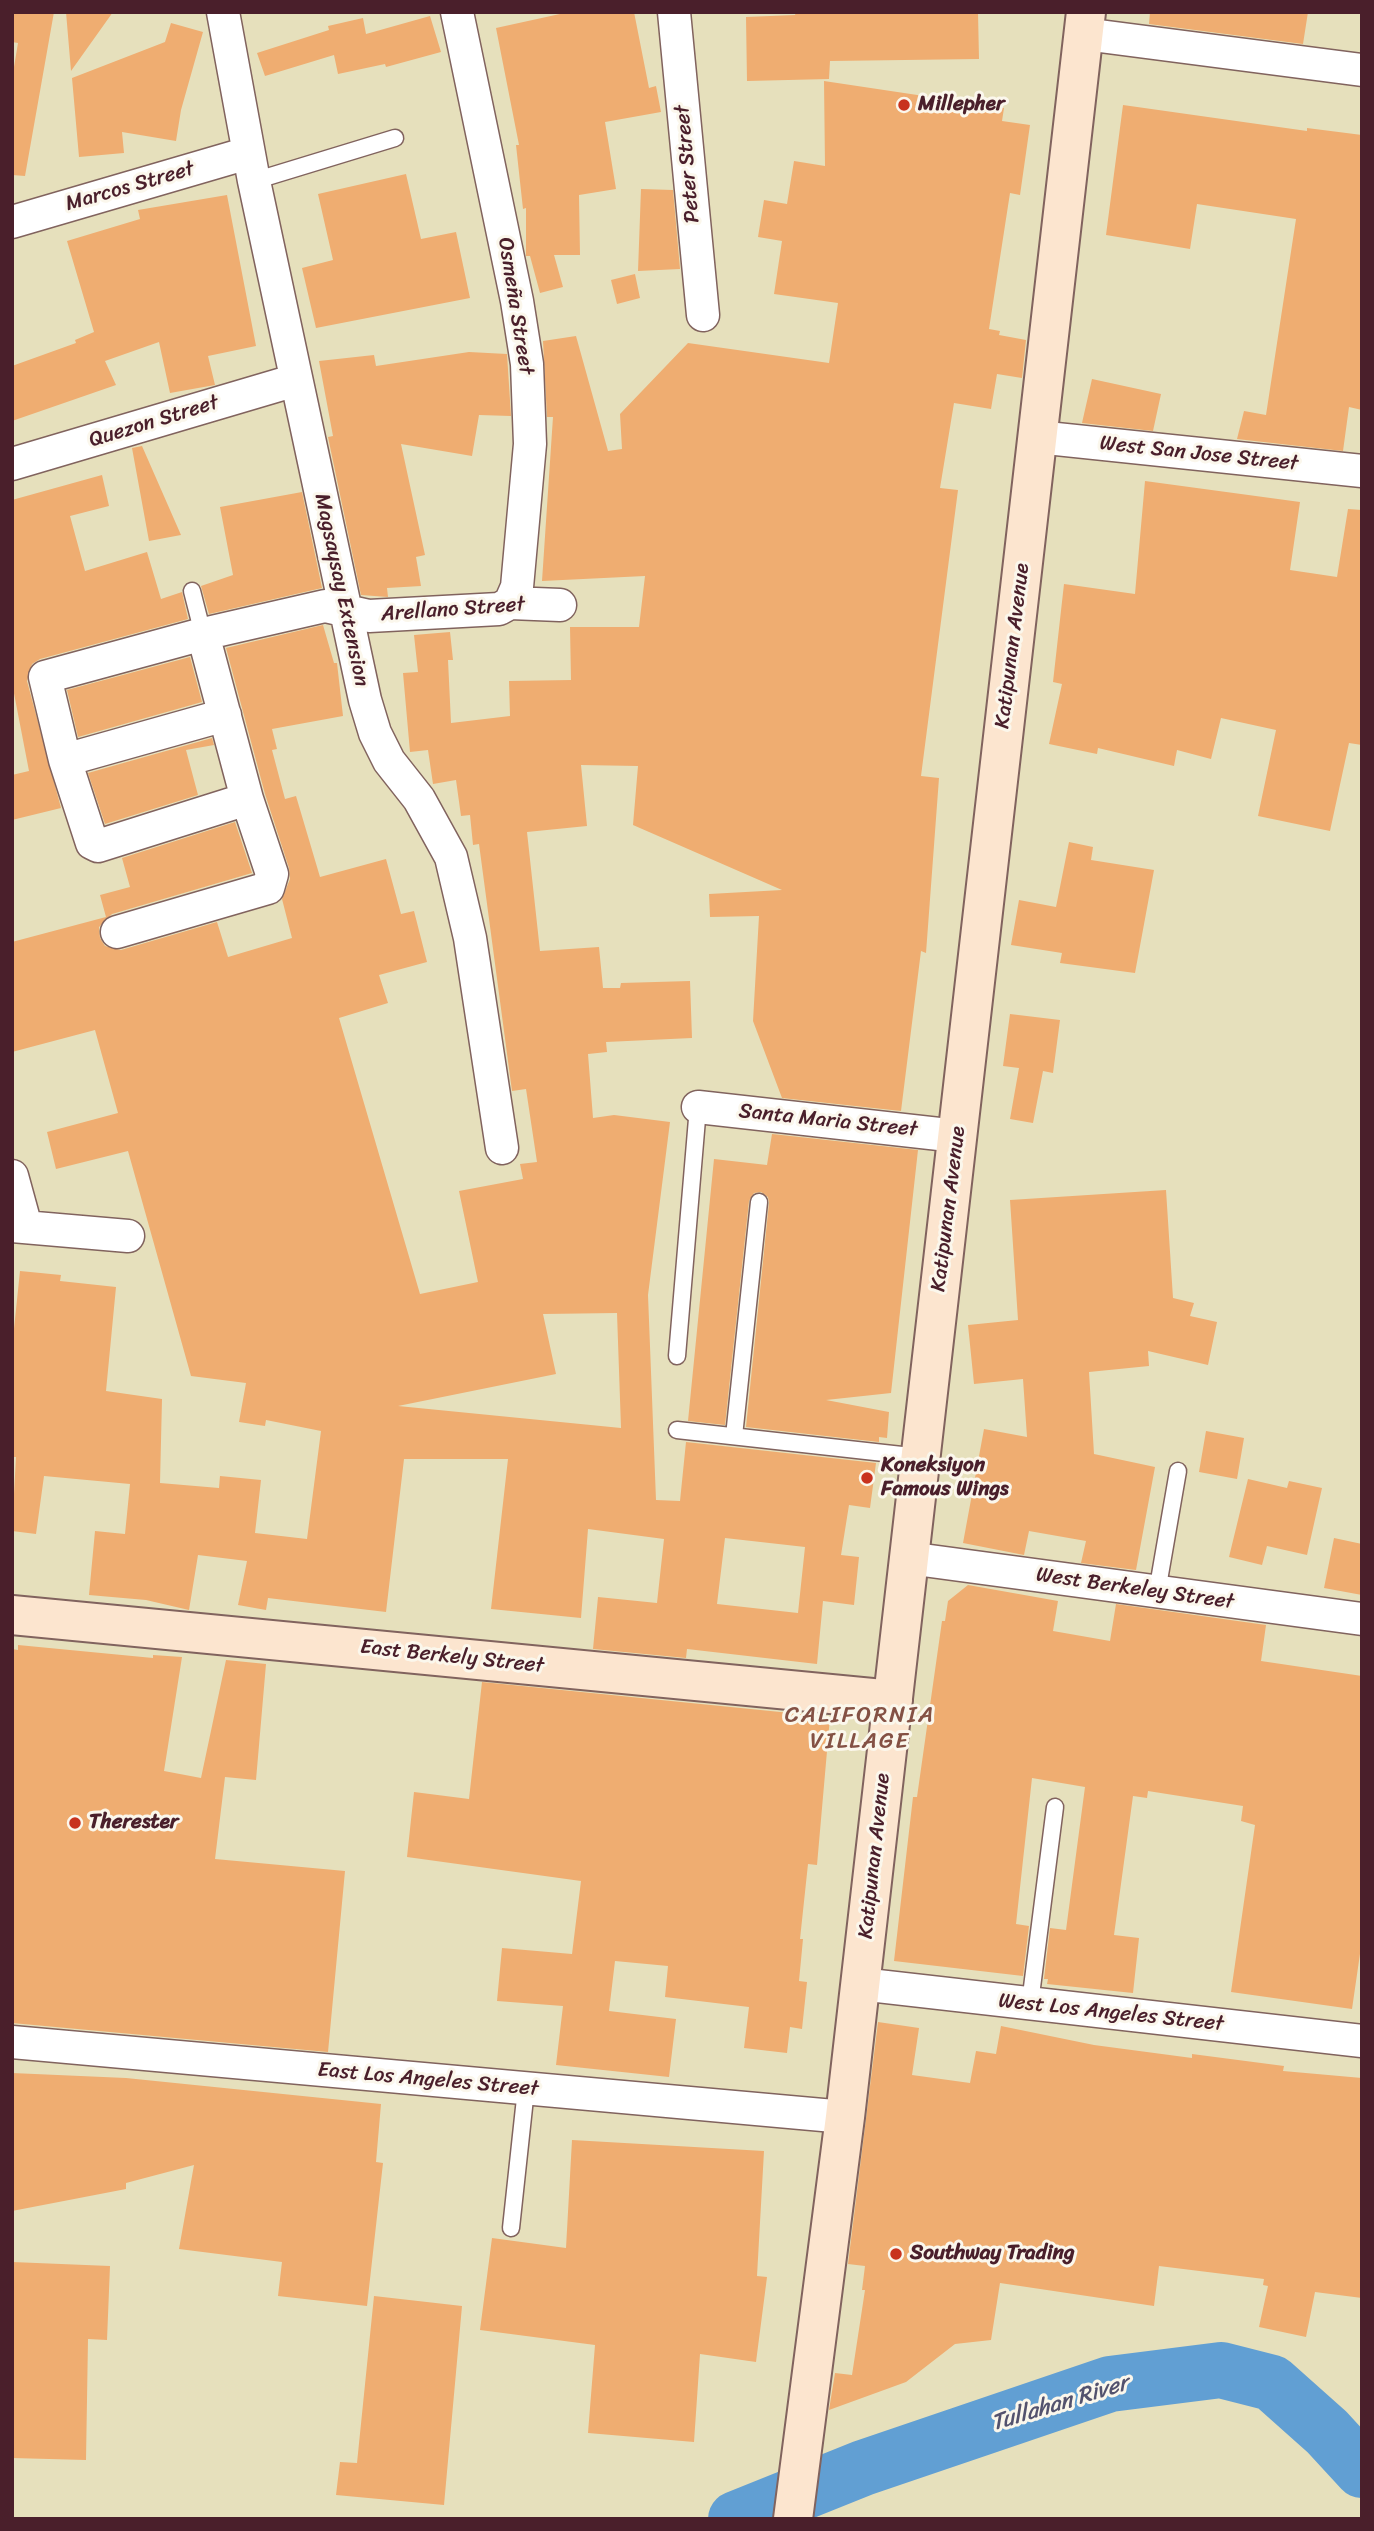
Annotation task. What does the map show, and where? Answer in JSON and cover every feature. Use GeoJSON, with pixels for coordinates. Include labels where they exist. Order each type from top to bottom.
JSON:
{"type":"FeatureCollection","features":[{"type":"Feature","properties":{"kind":"main road","name":"Katipunan Avenue"},"geometry":{"type":"LineString","coordinates":[[793,2519],[845,2117],[1085,23]]}},
{"type":"Feature","properties":{"kind":"main road","name":"East Berkely Street"},"geometry":{"type":"LineString","coordinates":[[12,1615],[892,1700]]}},
{"type":"Feature","properties":{"kind":"street","name":"Magsaysay Extension"},"geometry":{"type":"LineString","coordinates":[[223,12],[251,167],[346,611],[375,733],[389,761],[419,799],[451,857],[470,938],[502,1148]]}},
{"type":"Feature","properties":{"kind":"street","name":"Osmeña Street"},"geometry":{"type":"LineString","coordinates":[[457,12],[517,301],[527,364],[530,444],[517,587],[510,603]]}},
{"type":"Feature","properties":{"kind":"street","name":"Peter Street"},"geometry":{"type":"LineString","coordinates":[[674,12],[702,315]]}},
{"type":"Feature","properties":{"kind":"street"},"geometry":{"type":"LineString","coordinates":[[1085,23],[1362,70]]}},
{"type":"Feature","properties":{"kind":"street","name":"Marcos Street"},"geometry":{"type":"LineString","coordinates":[[12,222],[251,167]]}},
{"type":"Feature","properties":{"kind":"street","name":"Quezon Street"},"geometry":{"type":"LineString","coordinates":[[12,464],[296,380]]}},
{"type":"Feature","properties":{"kind":"street","name":"West San Jose Street"},"geometry":{"type":"LineString","coordinates":[[1037,437],[1362,471]]}},
{"type":"Feature","properties":{"kind":"street","name":"Arellano Street"},"geometry":{"type":"LineString","coordinates":[[65,760],[44,680],[47,674],[325,606],[369,616],[499,609],[510,603],[560,605]]}},
{"type":"Feature","properties":{"kind":"street"},"geometry":{"type":"LineString","coordinates":[[117,932],[268,888],[272,874],[247,799],[203,634]]}},
{"type":"Feature","properties":{"kind":"street"},"geometry":{"type":"LineString","coordinates":[[225,715],[65,760],[89,837],[98,846],[247,799]]}},
{"type":"Feature","properties":{"kind":"street","name":"Santa Maria Street"},"geometry":{"type":"LineString","coordinates":[[698,1107],[957,1136]]}},
{"type":"Feature","properties":{"kind":"street"},"geometry":{"type":"LineString","coordinates":[[12,1176],[19,1226],[128,1236]]}},
{"type":"Feature","properties":{"kind":"street","name":"West Berkeley Street"},"geometry":{"type":"LineString","coordinates":[[908,1559],[1362,1619]]}},
{"type":"Feature","properties":{"kind":"street","name":"West Los Angeles Street"},"geometry":{"type":"LineString","coordinates":[[860,1984],[1362,2041]]}},
{"type":"Feature","properties":{"kind":"street","name":"East Los Angeles Street"},"geometry":{"type":"LineString","coordinates":[[12,2042],[845,2117]]}},
{"type":"Feature","properties":{"kind":"lane"},"geometry":{"type":"LineString","coordinates":[[251,167],[395,138]]}},
{"type":"Feature","properties":{"kind":"lane"},"geometry":{"type":"LineString","coordinates":[[192,590],[203,634]]}},
{"type":"Feature","properties":{"kind":"lane"},"geometry":{"type":"LineString","coordinates":[[677,1356],[698,1107]]}},
{"type":"Feature","properties":{"kind":"lane"},"geometry":{"type":"LineString","coordinates":[[734,1436],[759,1202]]}},
{"type":"Feature","properties":{"kind":"lane"},"geometry":{"type":"LineString","coordinates":[[677,1430],[920,1457]]}},
{"type":"Feature","properties":{"kind":"lane"},"geometry":{"type":"LineString","coordinates":[[1157,1592],[1178,1471]]}},
{"type":"Feature","properties":{"kind":"lane"},"geometry":{"type":"LineString","coordinates":[[1030,2003],[1055,1807]]}},
{"type":"Feature","properties":{"kind":"lane"},"geometry":{"type":"LineString","coordinates":[[510,2228],[526,2089]]}},
{"type":"Feature","properties":{"kind":"building"},"geometry":{"type":"Polygon","coordinates":[[[12,12],[54,12],[25,176],[12,175],[12,79],[18,43],[12,42],[12,12]]]}},
{"type":"Feature","properties":{"kind":"building"},"geometry":{"type":"Polygon","coordinates":[[[66,12],[113,12],[71,71],[66,12]]]}},
{"type":"Feature","properties":{"kind":"building"},"geometry":{"type":"Polygon","coordinates":[[[569,12],[634,12],[649,88],[656,86],[661,112],[605,122],[616,189],[579,195],[580,255],[554,255],[563,287],[540,293],[530,256],[526,256],[526,208],[523,209],[516,145],[519,145],[496,28],[569,12]]]}},
{"type":"Feature","properties":{"kind":"building"},"geometry":{"type":"Polygon","coordinates":[[[796,12],[978,12],[979,59],[830,61],[829,79],[747,81],[746,17],[795,15],[796,12]]]}},
{"type":"Feature","properties":{"kind":"building"},"geometry":{"type":"Polygon","coordinates":[[[1150,12],[1308,12],[1303,44],[1149,24],[1150,12]]]}},
{"type":"Feature","properties":{"kind":"building"},"geometry":{"type":"Polygon","coordinates":[[[430,16],[441,52],[386,67],[385,64],[338,74],[334,55],[265,76],[257,53],[329,30],[328,26],[363,18],[366,34],[430,16]]]}},
{"type":"Feature","properties":{"kind":"building"},"geometry":{"type":"Polygon","coordinates":[[[171,23],[203,32],[181,110],[176,141],[122,132],[124,153],[79,157],[72,78],[165,42],[171,23]]]}},
{"type":"Feature","properties":{"kind":"building"},"geometry":{"type":"Polygon","coordinates":[[[824,81],[1004,108],[1002,121],[1030,125],[1020,195],[1010,193],[989,329],[1000,331],[999,335],[1026,340],[1022,378],[997,374],[991,409],[954,403],[940,488],[958,490],[921,776],[939,778],[926,953],[921,951],[901,1111],[782,1098],[753,1021],[759,916],[710,917],[709,894],[782,890],[633,825],[638,766],[581,765],[587,826],[527,832],[540,951],[599,947],[603,988],[620,988],[621,983],[690,981],[692,1038],[606,1042],[607,1052],[588,1054],[593,1118],[614,1115],[670,1122],[648,1295],[656,1500],[680,1501],[686,1442],[876,1463],[870,1508],[849,1505],[841,1555],[859,1557],[854,1605],[823,1601],[817,1664],[687,1649],[686,1658],[593,1649],[598,1597],[657,1603],[664,1539],[588,1529],[581,1618],[491,1609],[508,1459],[404,1459],[386,1612],[268,1598],[266,1610],[238,1605],[247,1561],[198,1555],[189,1610],[146,1600],[89,1595],[95,1531],[125,1534],[130,1484],[44,1476],[36,1534],[12,1531],[16,1457],[12,1457],[12,1348],[20,1271],[61,1275],[60,1281],[116,1287],[106,1391],[162,1399],[160,1483],[219,1488],[220,1476],[261,1480],[255,1533],[307,1539],[321,1431],[266,1420],[265,1426],[239,1422],[246,1383],[191,1376],[128,1151],[56,1169],[47,1132],[118,1113],[95,1030],[12,1052],[12,942],[106,917],[100,895],[130,887],[122,858],[235,822],[252,873],[112,914],[99,927],[100,938],[105,946],[121,950],[217,922],[228,957],[292,938],[282,899],[290,879],[289,868],[265,794],[226,648],[323,625],[334,663],[337,663],[343,716],[272,729],[277,749],[272,750],[285,799],[296,796],[320,877],[386,859],[401,914],[414,911],[427,962],[379,975],[388,1003],[339,1018],[420,1294],[478,1282],[459,1191],[523,1179],[520,1164],[537,1162],[526,1089],[512,1091],[479,844],[473,845],[470,815],[461,816],[456,780],[433,784],[428,750],[410,752],[403,673],[418,672],[414,635],[450,632],[453,660],[448,660],[451,723],[510,716],[509,681],[571,680],[570,627],[639,627],[645,576],[542,581],[553,417],[547,417],[543,341],[576,336],[608,451],[622,449],[620,414],[688,343],[829,363],[838,303],[774,294],[782,241],[758,237],[764,200],[787,204],[794,161],[825,166],[824,81]],[[617,1313],[543,1314],[556,1374],[398,1406],[621,1428],[617,1313]],[[725,1538],[717,1604],[798,1613],[805,1547],[725,1538]]]}},
{"type":"Feature","properties":{"kind":"building"},"geometry":{"type":"Polygon","coordinates":[[[1123,105],[1307,131],[1307,128],[1362,135],[1362,410],[1349,407],[1343,451],[1237,439],[1244,411],[1266,415],[1296,219],[1197,204],[1190,249],[1106,235],[1123,105]]]}},
{"type":"Feature","properties":{"kind":"building"},"geometry":{"type":"Polygon","coordinates":[[[406,174],[421,239],[456,232],[470,298],[316,328],[302,268],[333,260],[318,194],[406,174]]]}},
{"type":"Feature","properties":{"kind":"building"},"geometry":{"type":"Polygon","coordinates":[[[641,189],[673,190],[680,269],[638,271],[641,189]]]}},
{"type":"Feature","properties":{"kind":"building"},"geometry":{"type":"Polygon","coordinates":[[[227,195],[256,346],[208,356],[215,385],[170,393],[159,342],[105,361],[116,385],[12,421],[12,366],[76,343],[75,340],[94,332],[67,241],[140,219],[138,210],[227,195]]]}},
{"type":"Feature","properties":{"kind":"building"},"geometry":{"type":"Polygon","coordinates":[[[635,274],[640,298],[617,304],[611,280],[635,274]]]}},
{"type":"Feature","properties":{"kind":"building"},"geometry":{"type":"Polygon","coordinates":[[[469,352],[507,354],[511,416],[479,415],[472,456],[401,444],[425,555],[416,557],[421,586],[387,588],[388,597],[361,595],[328,437],[333,436],[319,361],[374,355],[376,366],[469,352]]]}},
{"type":"Feature","properties":{"kind":"building"},"geometry":{"type":"Polygon","coordinates":[[[1092,379],[1161,394],[1153,431],[1082,423],[1092,379]]]}},
{"type":"Feature","properties":{"kind":"building"},"geometry":{"type":"Polygon","coordinates":[[[142,446],[181,535],[149,541],[132,448],[142,446]]]}},
{"type":"Feature","properties":{"kind":"building"},"geometry":{"type":"Polygon","coordinates":[[[102,475],[109,506],[70,516],[85,571],[147,552],[161,599],[182,592],[188,619],[40,659],[32,664],[27,681],[61,808],[12,820],[12,775],[29,771],[12,683],[12,500],[102,475]]]}},
{"type":"Feature","properties":{"kind":"building"},"geometry":{"type":"Polygon","coordinates":[[[1145,481],[1300,502],[1290,570],[1337,577],[1348,509],[1362,510],[1362,745],[1349,743],[1330,831],[1258,816],[1276,730],[1221,718],[1211,759],[1177,750],[1174,766],[1098,748],[1097,754],[1049,744],[1062,684],[1053,682],[1064,584],[1135,594],[1145,481]]]}},
{"type":"Feature","properties":{"kind":"building"},"geometry":{"type":"Polygon","coordinates":[[[302,492],[322,588],[209,614],[201,586],[233,575],[220,507],[302,492]]]}},
{"type":"Feature","properties":{"kind":"building"},"geometry":{"type":"Polygon","coordinates":[[[190,657],[202,702],[78,737],[67,690],[190,657]]]}},
{"type":"Feature","properties":{"kind":"building"},"geometry":{"type":"Polygon","coordinates":[[[212,738],[214,745],[186,750],[198,795],[105,824],[88,773],[212,738]]]}},
{"type":"Feature","properties":{"kind":"building"},"geometry":{"type":"Polygon","coordinates":[[[1069,842],[1093,847],[1091,860],[1154,870],[1135,973],[1060,963],[1062,953],[1011,945],[1019,900],[1056,907],[1069,842]]]}},
{"type":"Feature","properties":{"kind":"building"},"geometry":{"type":"Polygon","coordinates":[[[1010,1014],[1060,1020],[1053,1073],[1043,1071],[1033,1123],[1010,1119],[1019,1068],[1003,1066],[1010,1014]]]}},
{"type":"Feature","properties":{"kind":"building"},"geometry":{"type":"Polygon","coordinates":[[[772,1134],[918,1150],[891,1393],[826,1400],[889,1412],[887,1438],[879,1437],[879,1442],[746,1427],[769,1203],[768,1197],[761,1192],[754,1193],[749,1201],[725,1425],[688,1421],[714,1159],[767,1165],[772,1134]]]}},
{"type":"Feature","properties":{"kind":"building"},"geometry":{"type":"Polygon","coordinates":[[[1166,1190],[1173,1298],[1194,1303],[1190,1316],[1217,1322],[1208,1365],[1148,1351],[1149,1366],[1089,1372],[1094,1454],[1155,1467],[1136,1570],[1081,1563],[1086,1541],[1029,1531],[1024,1555],[963,1543],[984,1429],[1027,1437],[1023,1379],[974,1384],[968,1325],[1018,1320],[1010,1200],[1166,1190]]]}},
{"type":"Feature","properties":{"kind":"building"},"geometry":{"type":"Polygon","coordinates":[[[1206,1431],[1244,1438],[1237,1479],[1199,1472],[1206,1431]]]}},
{"type":"Feature","properties":{"kind":"building"},"geometry":{"type":"Polygon","coordinates":[[[1248,1479],[1287,1488],[1289,1481],[1322,1488],[1307,1555],[1267,1546],[1262,1565],[1229,1557],[1248,1479]]]}},
{"type":"Feature","properties":{"kind":"building"},"geometry":{"type":"Polygon","coordinates":[[[1334,1538],[1362,1544],[1362,1595],[1324,1588],[1334,1538]]]}},
{"type":"Feature","properties":{"kind":"building"},"geometry":{"type":"Polygon","coordinates":[[[968,1585],[1058,1601],[1053,1631],[1110,1641],[1116,1604],[1266,1625],[1261,1661],[1362,1676],[1362,1940],[1352,2009],[1231,1992],[1255,1825],[1241,1821],[1243,1806],[1148,1791],[1147,1798],[1133,1796],[1114,1935],[1139,1938],[1133,1993],[1047,1984],[1048,1979],[1044,1979],[1050,1928],[1066,1930],[1085,1787],[1032,1778],[1016,1924],[1029,1926],[1023,1976],[894,1961],[913,1797],[917,1797],[942,1621],[945,1621],[948,1601],[968,1585]]]}},
{"type":"Feature","properties":{"kind":"building"},"geometry":{"type":"Polygon","coordinates":[[[18,1645],[153,1658],[153,1655],[182,1657],[164,1771],[201,1778],[226,1660],[266,1664],[256,1780],[225,1777],[215,1859],[345,1871],[328,2052],[12,2023],[12,1649],[18,1650],[18,1645]]]}},
{"type":"Feature","properties":{"kind":"building"},"geometry":{"type":"Polygon","coordinates":[[[482,1682],[830,1717],[817,1865],[808,1864],[800,1939],[803,1939],[799,1981],[807,1982],[802,2029],[790,2027],[787,2053],[744,2048],[749,2007],[665,1997],[668,1966],[615,1961],[609,2011],[676,2019],[669,2077],[556,2065],[563,2006],[497,2001],[502,1948],[572,1954],[581,1881],[407,1857],[414,1792],[469,1799],[482,1682]]]}},
{"type":"Feature","properties":{"kind":"building"},"geometry":{"type":"Polygon","coordinates":[[[878,2022],[919,2028],[912,2075],[970,2083],[976,2051],[996,2054],[1001,2026],[1094,2045],[1192,2058],[1192,2054],[1284,2066],[1283,2071],[1362,2078],[1362,2298],[1315,2292],[1306,2337],[1259,2327],[1268,2286],[1263,2285],[1264,2279],[1159,2266],[1154,2306],[1000,2283],[991,2340],[955,2344],[906,2382],[829,2410],[835,2373],[852,2375],[865,2290],[862,2290],[865,2266],[848,2264],[878,2022]]]}},
{"type":"Feature","properties":{"kind":"building"},"geometry":{"type":"Polygon","coordinates":[[[12,2073],[126,2078],[381,2104],[376,2162],[383,2163],[367,2306],[278,2296],[282,2262],[179,2249],[194,2165],[126,2183],[126,2189],[12,2211],[12,2073]]]}},
{"type":"Feature","properties":{"kind":"building"},"geometry":{"type":"Polygon","coordinates":[[[572,2140],[764,2151],[757,2276],[767,2277],[756,2362],[700,2354],[694,2442],[588,2433],[595,2345],[480,2330],[492,2238],[566,2248],[572,2140]]]}},
{"type":"Feature","properties":{"kind":"building"},"geometry":{"type":"Polygon","coordinates":[[[12,2262],[110,2266],[107,2340],[88,2339],[86,2460],[12,2458],[12,2262]]]}},
{"type":"Feature","properties":{"kind":"building"},"geometry":{"type":"Polygon","coordinates":[[[374,2296],[462,2306],[444,2505],[336,2495],[340,2462],[357,2463],[374,2296]]]}},
{"type":"Feature","properties":{"kind":"waterway","name":"Tullahan River"},"geometry":{"type":"LineString","coordinates":[[736,2519],[863,2468],[1110,2384],[1221,2370],[1272,2383],[1327,2432],[1362,2470]]}},
{"type":"Feature","properties":{"kind":"place","name":"Millepher"},"geometry":{"type":"Point","coordinates":[904,105]}},
{"type":"Feature","properties":{"kind":"place","name":"Koneksiyon Famous Wings"},"geometry":{"type":"Point","coordinates":[867,1478]}},
{"type":"Feature","properties":{"kind":"place","name":"Therester"},"geometry":{"type":"Point","coordinates":[75,1823]}},
{"type":"Feature","properties":{"kind":"place","name":"Southway Trading"},"geometry":{"type":"Point","coordinates":[896,2254]}},
{"type":"Feature","properties":{"kind":"district","name":"CALIFORNIA VILLAGE"},"geometry":{"type":"Point","coordinates":[860,1729]}}]}
